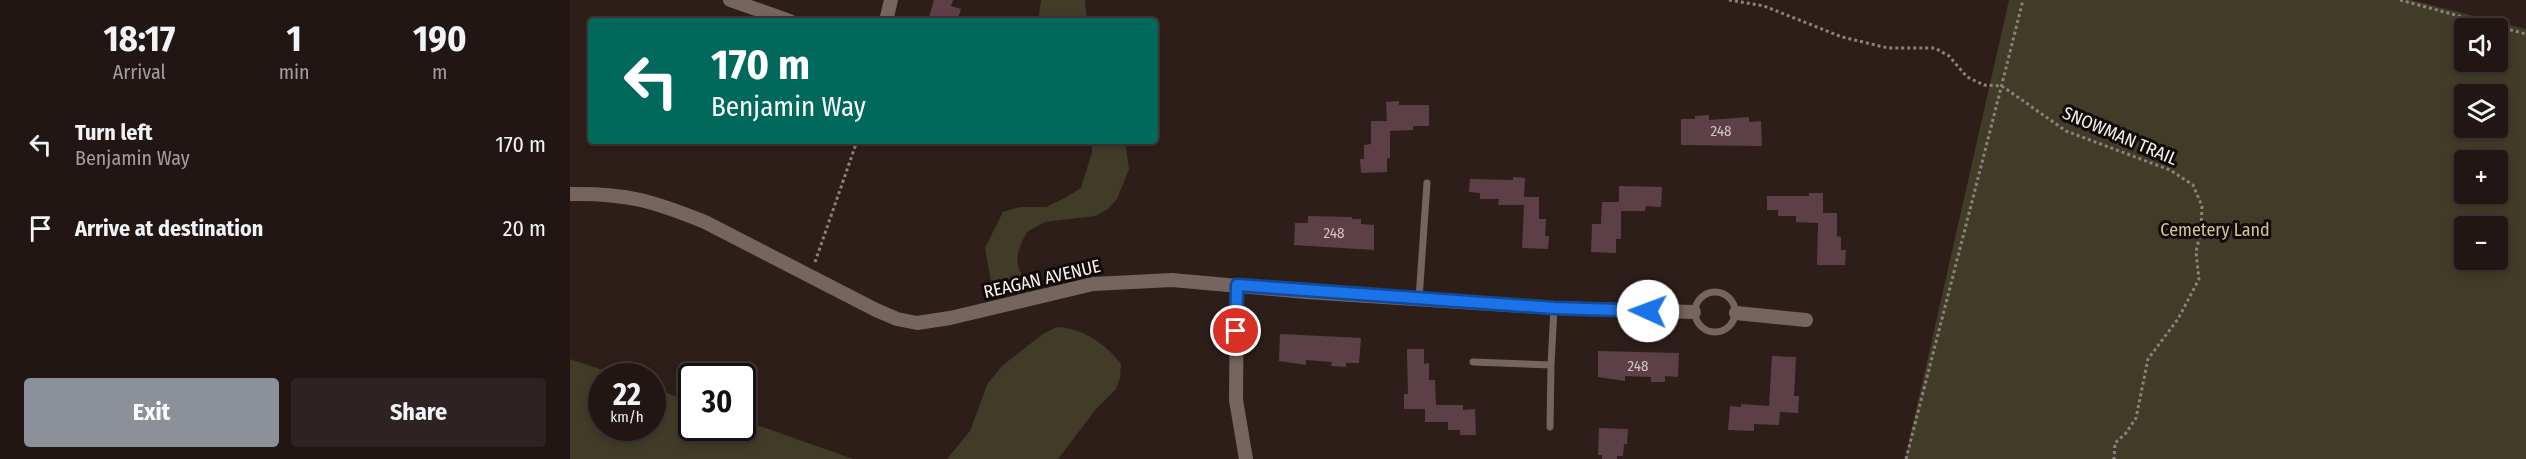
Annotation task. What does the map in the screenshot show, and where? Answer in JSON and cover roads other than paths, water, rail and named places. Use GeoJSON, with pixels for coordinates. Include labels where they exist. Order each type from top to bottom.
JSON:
{"type":"FeatureCollection","features":[{"type":"Feature","properties":{"kind":"street"},"geometry":{"type":"LineString","coordinates":[[730,0],[781,18]]}},
{"type":"Feature","properties":{"kind":"street"},"geometry":{"type":"LineString","coordinates":[[887,18],[891,0]]}},
{"type":"Feature","properties":{"kind":"street","name":"REAGAN AVENUE"},"geometry":{"type":"LineString","coordinates":[[570,194],[609,193],[646,199],[705,222],[897,319],[917,323],[950,318],[1092,284],[1172,280],[1554,308],[1695,312]]}},
{"type":"Feature","properties":{"kind":"street"},"geometry":{"type":"LineString","coordinates":[[1237,285],[1236,400],[1246,459]]}},
{"type":"Feature","properties":{"kind":"street"},"geometry":{"type":"LineString","coordinates":[[1736,313],[1806,320]]}},
{"type":"Feature","properties":{"kind":"lane"},"geometry":{"type":"LineString","coordinates":[[1419,299],[1427,183]]}},
{"type":"Feature","properties":{"kind":"lane"},"geometry":{"type":"LineString","coordinates":[[1710,292],[1719,292],[1731,300],[1736,313],[1729,328],[1714,333],[1700,326],[1695,312],[1696,304],[1702,296],[1710,292]]}},
{"type":"Feature","properties":{"kind":"lane"},"geometry":{"type":"LineString","coordinates":[[1550,427],[1554,308]]}},
{"type":"Feature","properties":{"kind":"lane"},"geometry":{"type":"LineString","coordinates":[[1473,362],[1551,365]]}},
{"type":"Feature","properties":{"kind":"park label","name":"Cemetery Land"},"geometry":{"type":"Point","coordinates":[2215,230]}}]}
